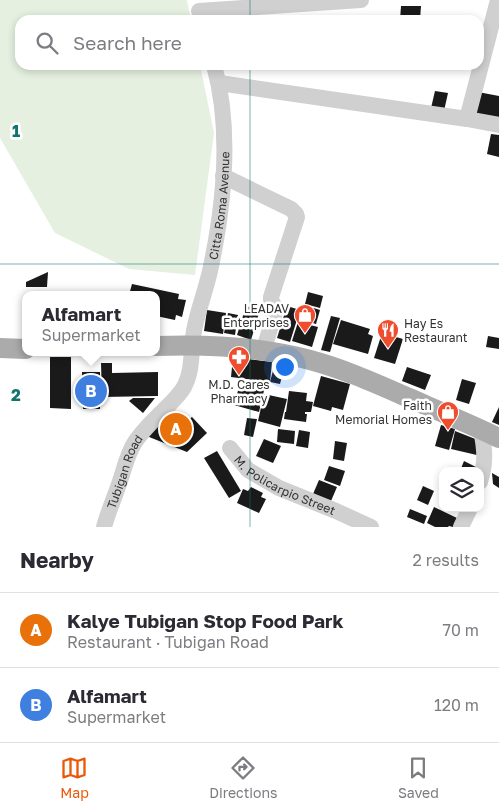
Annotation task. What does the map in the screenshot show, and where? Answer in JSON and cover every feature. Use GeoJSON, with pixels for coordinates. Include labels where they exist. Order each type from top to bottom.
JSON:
{"type":"FeatureCollection","features":[{"type":"Feature","properties":{"kind":"main road"},"geometry":{"type":"LineString","coordinates":[[160,346],[192,345],[287,355],[311,360],[363,378],[499,438]]}},
{"type":"Feature","properties":{"kind":"main road"},"geometry":{"type":"LineString","coordinates":[[0,348],[22,349]]}},
{"type":"Feature","properties":{"kind":"street"},"geometry":{"type":"LineString","coordinates":[[199,10],[360,0]]}},
{"type":"Feature","properties":{"kind":"street"},"geometry":{"type":"LineString","coordinates":[[484,54],[498,0]]}},
{"type":"Feature","properties":{"kind":"street","name":"Citta Roma Avenue"},"geometry":{"type":"LineString","coordinates":[[192,345],[194,328],[210,273],[219,224],[224,137],[219,83],[215,70]]}},
{"type":"Feature","properties":{"kind":"street"},"geometry":{"type":"LineString","coordinates":[[467,119],[480,70]]}},
{"type":"Feature","properties":{"kind":"street"},"geometry":{"type":"LineString","coordinates":[[219,83],[499,125]]}},
{"type":"Feature","properties":{"kind":"street"},"geometry":{"type":"LineString","coordinates":[[223,176],[291,209],[297,217],[270,297],[276,309],[263,352]]}},
{"type":"Feature","properties":{"kind":"street","name":"Tubigan Road"},"geometry":{"type":"LineString","coordinates":[[104,527],[134,443],[185,386],[189,375],[192,345]]}},
{"type":"Feature","properties":{"kind":"street"},"geometry":{"type":"LineString","coordinates":[[481,430],[484,447],[484,467]]}},
{"type":"Feature","properties":{"kind":"street","name":"M. Policarpio Street"},"geometry":{"type":"LineString","coordinates":[[230,448],[248,470],[279,488],[371,527]]}},
{"type":"Feature","properties":{"kind":"street"},"geometry":{"type":"LineString","coordinates":[[461,527],[468,512]]}},
{"type":"Feature","properties":{"kind":"green space"},"geometry":{"type":"Polygon","coordinates":[[[0,0],[187,0],[190,15],[15,15],[15,70],[201,70],[214,133],[195,275],[129,269],[55,233],[0,138],[0,0]]]}},
{"type":"Feature","properties":{"kind":"building"},"geometry":{"type":"Polygon","coordinates":[[[401,6],[421,6],[420,15],[400,15],[401,6]]]}},
{"type":"Feature","properties":{"kind":"building"},"geometry":{"type":"Polygon","coordinates":[[[257,13],[257,15],[239,15],[257,13]]]}},
{"type":"Feature","properties":{"kind":"building"},"geometry":{"type":"Polygon","coordinates":[[[435,91],[448,93],[444,111],[431,108],[435,91]]]}},
{"type":"Feature","properties":{"kind":"building"},"geometry":{"type":"Polygon","coordinates":[[[478,92],[499,96],[499,120],[472,116],[478,92]]]}},
{"type":"Feature","properties":{"kind":"building"},"geometry":{"type":"Polygon","coordinates":[[[491,134],[499,135],[499,157],[487,154],[491,134]]]}},
{"type":"Feature","properties":{"kind":"building"},"geometry":{"type":"Polygon","coordinates":[[[48,272],[47,287],[26,287],[26,282],[48,272]]]}},
{"type":"Feature","properties":{"kind":"building"},"geometry":{"type":"Polygon","coordinates":[[[132,284],[179,294],[178,299],[186,300],[182,317],[176,315],[175,320],[160,317],[160,291],[130,291],[132,284]]]}},
{"type":"Feature","properties":{"kind":"building"},"geometry":{"type":"Polygon","coordinates":[[[308,292],[323,296],[320,308],[305,304],[308,292]]]}},
{"type":"Feature","properties":{"kind":"building"},"geometry":{"type":"Polygon","coordinates":[[[304,305],[320,310],[316,324],[299,319],[304,305]]]}},
{"type":"Feature","properties":{"kind":"building"},"geometry":{"type":"Polygon","coordinates":[[[246,306],[260,310],[251,340],[237,335],[246,306]]]}},
{"type":"Feature","properties":{"kind":"building"},"geometry":{"type":"Polygon","coordinates":[[[287,306],[300,310],[290,342],[277,338],[287,306]]]}},
{"type":"Feature","properties":{"kind":"building"},"geometry":{"type":"Polygon","coordinates":[[[207,310],[226,313],[223,334],[204,331],[207,310]]]}},
{"type":"Feature","properties":{"kind":"building"},"geometry":{"type":"Polygon","coordinates":[[[228,313],[238,315],[235,335],[224,333],[228,313]]]}},
{"type":"Feature","properties":{"kind":"building"},"geometry":{"type":"Polygon","coordinates":[[[331,316],[340,318],[330,352],[321,350],[331,316]]]}},
{"type":"Feature","properties":{"kind":"building"},"geometry":{"type":"Polygon","coordinates":[[[341,320],[370,329],[368,334],[373,336],[368,354],[333,344],[341,320]]]}},
{"type":"Feature","properties":{"kind":"building","name":"LEADAV Enterprises"},"geometry":{"type":"Polygon","coordinates":[[[298,322],[318,327],[312,347],[292,341],[298,322]]]}},
{"type":"Feature","properties":{"kind":"building","name":"Hay Es Restaurant"},"geometry":{"type":"Polygon","coordinates":[[[382,333],[403,339],[395,364],[374,358],[382,333]]]}},
{"type":"Feature","properties":{"kind":"building"},"geometry":{"type":"Polygon","coordinates":[[[488,336],[499,338],[499,349],[486,347],[488,336]]]}},
{"type":"Feature","properties":{"kind":"building"},"geometry":{"type":"Polygon","coordinates":[[[50,357],[71,357],[71,409],[50,408],[50,357]]]}},
{"type":"Feature","properties":{"kind":"building"},"geometry":{"type":"Polygon","coordinates":[[[233,357],[272,362],[270,382],[231,377],[233,357]]]}},
{"type":"Feature","properties":{"kind":"building"},"geometry":{"type":"Polygon","coordinates":[[[101,363],[112,363],[112,373],[158,372],[158,396],[102,397],[101,363]]]}},
{"type":"Feature","properties":{"kind":"building"},"geometry":{"type":"Polygon","coordinates":[[[275,363],[285,365],[280,384],[270,382],[275,363]]]}},
{"type":"Feature","properties":{"kind":"building"},"geometry":{"type":"Polygon","coordinates":[[[407,367],[431,375],[425,390],[402,381],[407,367]]]}},
{"type":"Feature","properties":{"kind":"building"},"geometry":{"type":"Polygon","coordinates":[[[82,372],[100,372],[100,409],[83,409],[82,372]]]}},
{"type":"Feature","properties":{"kind":"building"},"geometry":{"type":"Polygon","coordinates":[[[321,376],[350,384],[343,410],[332,407],[331,411],[313,406],[321,376]]]}},
{"type":"Feature","properties":{"kind":"building"},"geometry":{"type":"Polygon","coordinates":[[[462,379],[476,383],[469,404],[456,400],[462,379]]]}},
{"type":"Feature","properties":{"kind":"building"},"geometry":{"type":"Polygon","coordinates":[[[241,380],[265,386],[259,412],[234,405],[241,380]]]}},
{"type":"Feature","properties":{"kind":"building"},"geometry":{"type":"Polygon","coordinates":[[[289,391],[307,393],[306,401],[313,402],[311,412],[305,412],[307,414],[306,422],[284,419],[289,391]]]}},
{"type":"Feature","properties":{"kind":"building"},"geometry":{"type":"Polygon","coordinates":[[[264,394],[287,399],[280,427],[258,421],[264,394]]]}},
{"type":"Feature","properties":{"kind":"building"},"geometry":{"type":"Polygon","coordinates":[[[133,398],[155,398],[143,413],[129,401],[133,398]]]}},
{"type":"Feature","properties":{"kind":"building"},"geometry":{"type":"Polygon","coordinates":[[[499,407],[499,425],[492,422],[499,407]]]}},
{"type":"Feature","properties":{"kind":"building"},"geometry":{"type":"Polygon","coordinates":[[[169,412],[181,425],[192,417],[207,433],[187,452],[144,435],[169,412]]]}},
{"type":"Feature","properties":{"kind":"building"},"geometry":{"type":"Polygon","coordinates":[[[247,418],[257,419],[253,437],[244,435],[247,418]]]}},
{"type":"Feature","properties":{"kind":"building"},"geometry":{"type":"Polygon","coordinates":[[[441,425],[455,429],[449,450],[435,446],[441,425]]]}},
{"type":"Feature","properties":{"kind":"building"},"geometry":{"type":"Polygon","coordinates":[[[278,429],[295,431],[294,444],[277,442],[278,429]]]}},
{"type":"Feature","properties":{"kind":"building"},"geometry":{"type":"Polygon","coordinates":[[[299,430],[310,432],[308,448],[296,446],[299,430]]]}},
{"type":"Feature","properties":{"kind":"building"},"geometry":{"type":"Polygon","coordinates":[[[455,431],[478,440],[481,456],[451,449],[455,431]]]}},
{"type":"Feature","properties":{"kind":"building"},"geometry":{"type":"Polygon","coordinates":[[[264,439],[281,446],[273,463],[256,456],[264,439]]]}},
{"type":"Feature","properties":{"kind":"building"},"geometry":{"type":"Polygon","coordinates":[[[335,441],[347,443],[344,461],[333,459],[335,441]]]}},
{"type":"Feature","properties":{"kind":"building"},"geometry":{"type":"Polygon","coordinates":[[[217,451],[241,491],[229,498],[204,458],[217,451]]]}},
{"type":"Feature","properties":{"kind":"building"},"geometry":{"type":"Polygon","coordinates":[[[464,461],[476,467],[462,467],[464,461]]]}},
{"type":"Feature","properties":{"kind":"building"},"geometry":{"type":"Polygon","coordinates":[[[329,466],[345,471],[340,486],[324,480],[329,466]]]}},
{"type":"Feature","properties":{"kind":"building"},"geometry":{"type":"Polygon","coordinates":[[[492,473],[499,477],[499,488],[493,484],[492,473]]]}},
{"type":"Feature","properties":{"kind":"building"},"geometry":{"type":"Polygon","coordinates":[[[319,480],[337,487],[331,501],[313,494],[319,480]]]}},
{"type":"Feature","properties":{"kind":"building"},"geometry":{"type":"Polygon","coordinates":[[[423,486],[434,491],[428,505],[417,500],[423,486]]]}},
{"type":"Feature","properties":{"kind":"building"},"geometry":{"type":"Polygon","coordinates":[[[251,487],[263,493],[261,497],[266,499],[259,513],[237,503],[243,489],[248,491],[251,487]]]}},
{"type":"Feature","properties":{"kind":"building"},"geometry":{"type":"Polygon","coordinates":[[[434,507],[439,509],[439,512],[444,512],[457,518],[453,527],[435,527],[427,523],[434,507]]]}},
{"type":"Feature","properties":{"kind":"building"},"geometry":{"type":"Polygon","coordinates":[[[410,509],[427,516],[424,524],[407,517],[410,509]]]}},
{"type":"Feature","properties":{"kind":"place","name":"LEADAV Enterprises"},"geometry":{"type":"Point","coordinates":[305,334]}},
{"type":"Feature","properties":{"kind":"place","name":"Hay Es Restaurant"},"geometry":{"type":"Point","coordinates":[388,349]}},
{"type":"Feature","properties":{"kind":"place","name":"M.D. Cares Pharmacy"},"geometry":{"type":"Point","coordinates":[239,376]}},
{"type":"Feature","properties":{"kind":"place","name":"Alfamart"},"geometry":{"type":"Point","coordinates":[91,391]}},
{"type":"Feature","properties":{"kind":"place","name":"Kalye Tubigan Stop Food Park"},"geometry":{"type":"Point","coordinates":[176,429]}},
{"type":"Feature","properties":{"kind":"place","name":"Faith Memorial Homes"},"geometry":{"type":"Point","coordinates":[448,431]}}]}
